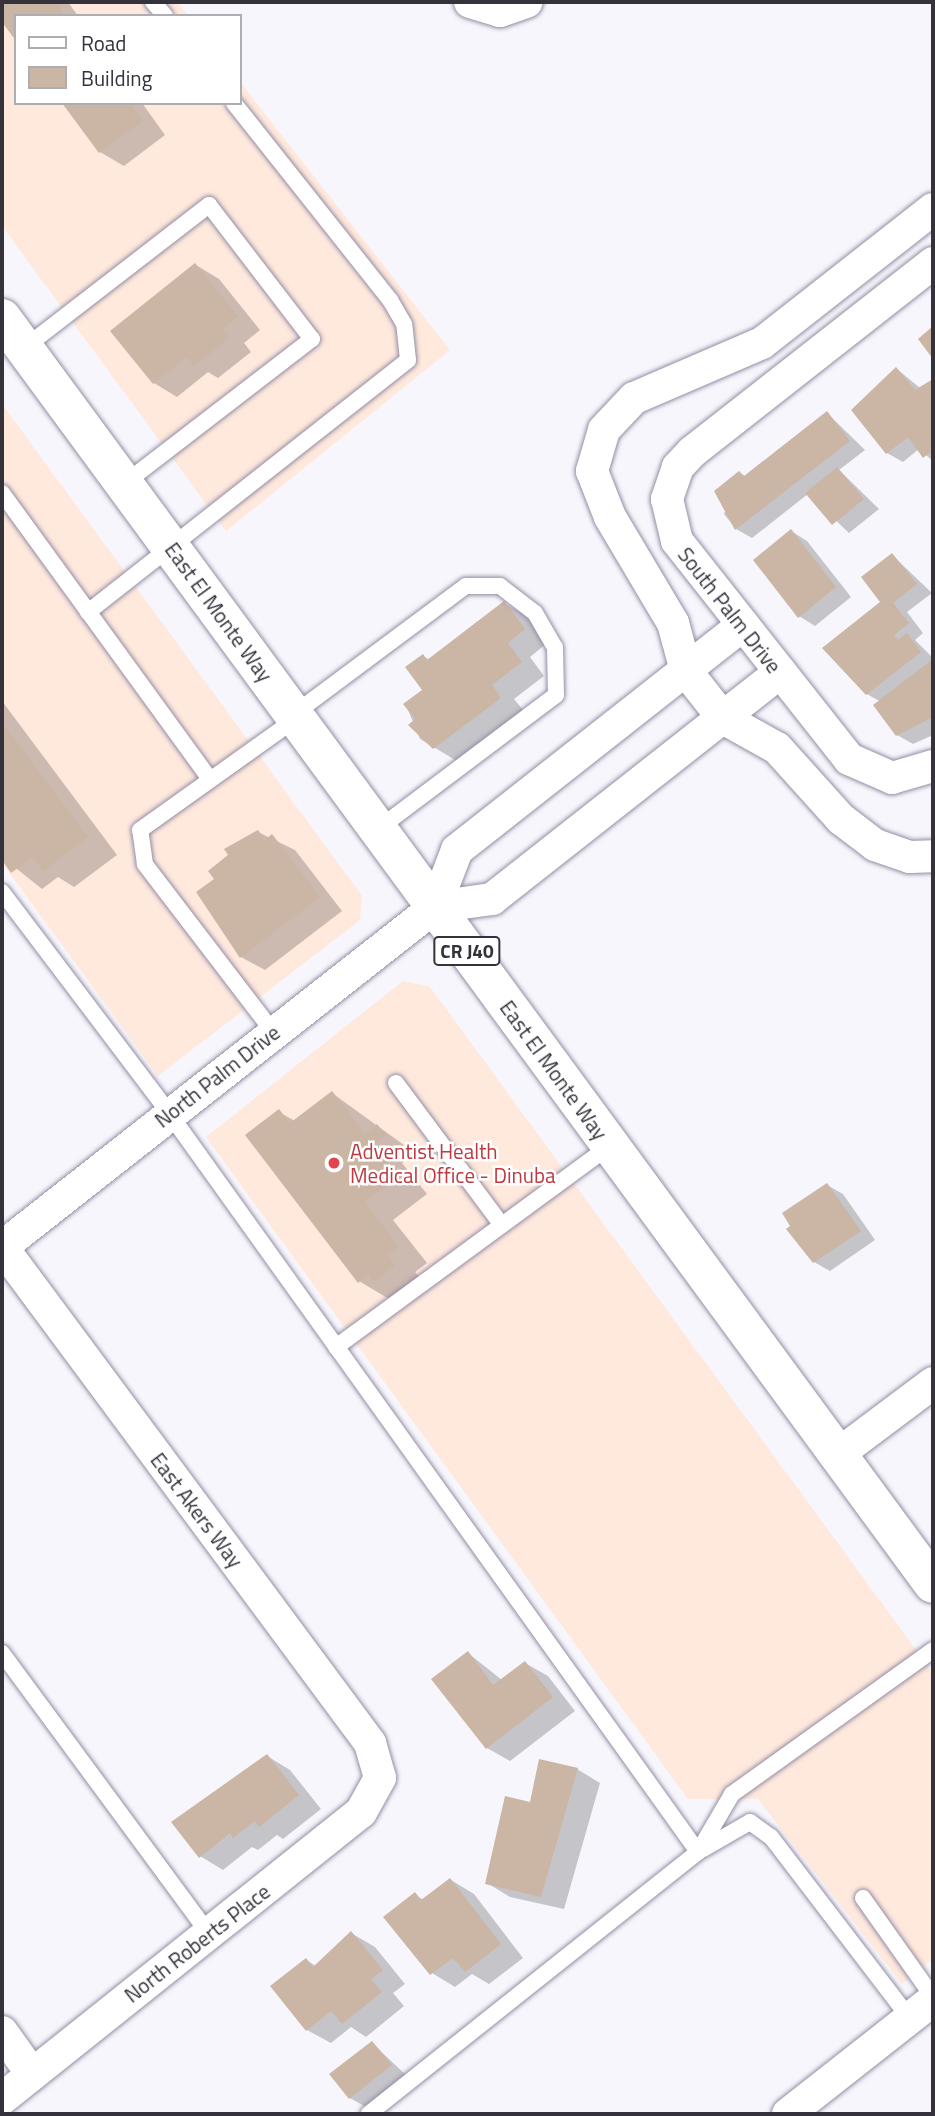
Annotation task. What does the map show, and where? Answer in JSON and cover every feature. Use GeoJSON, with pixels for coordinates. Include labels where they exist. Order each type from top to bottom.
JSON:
{"type":"FeatureCollection","features":[{"type":"Feature","properties":{"kind":"main road","name":"East El Monte Way"},"geometry":{"type":"LineString","coordinates":[[2,318],[933,1584]]}},
{"type":"Feature","properties":{"kind":"street"},"geometry":{"type":"LineString","coordinates":[[475,4],[500,11],[526,2]]}},
{"type":"Feature","properties":{"kind":"street","name":"South Palm Drive"},"geometry":{"type":"LineString","coordinates":[[933,209],[783,329],[739,355],[634,398],[604,430],[592,471],[598,493],[663,602],[686,671],[723,718],[777,748],[841,819],[875,845],[910,857],[933,856]]}},
{"type":"Feature","properties":{"kind":"street","name":"South Palm Drive"},"geometry":{"type":"LineString","coordinates":[[933,263],[678,467],[667,519],[677,541],[780,673],[862,768],[892,778],[933,766]]}},
{"type":"Feature","properties":{"kind":"street"},"geometry":{"type":"LineString","coordinates":[[743,625],[457,850],[435,907],[492,899],[780,673]]}},
{"type":"Feature","properties":{"kind":"street","name":"North Palm Drive"},"geometry":{"type":"LineString","coordinates":[[2,1247],[169,1113],[435,907]]}},
{"type":"Feature","properties":{"kind":"street","name":"East Akers Way"},"geometry":{"type":"LineString","coordinates":[[2,1247],[370,1743],[380,1778]]}},
{"type":"Feature","properties":{"kind":"street"},"geometry":{"type":"LineString","coordinates":[[837,1455],[933,1383]]}},
{"type":"Feature","properties":{"kind":"street","name":"North Roberts Place"},"geometry":{"type":"LineString","coordinates":[[2,2099],[361,1812],[380,1778]]}},
{"type":"Feature","properties":{"kind":"street"},"geometry":{"type":"LineString","coordinates":[[788,2114],[925,2006]]}},
{"type":"Feature","properties":{"kind":"street"},"geometry":{"type":"LineString","coordinates":[[2,2032],[32,2074]]}},
{"type":"Feature","properties":{"kind":"lane"},"geometry":{"type":"LineString","coordinates":[[88,611],[172,549],[408,360],[404,324],[390,300],[236,105]]}},
{"type":"Feature","properties":{"kind":"lane"},"geometry":{"type":"LineString","coordinates":[[24,348],[209,205],[312,339],[124,484]]}},
{"type":"Feature","properties":{"kind":"lane"},"geometry":{"type":"LineString","coordinates":[[2,493],[210,779]]}},
{"type":"Feature","properties":{"kind":"lane"},"geometry":{"type":"LineString","coordinates":[[274,1033],[141,853],[139,830],[296,716],[466,586],[500,586],[535,613],[555,647],[556,695],[378,829]]}},
{"type":"Feature","properties":{"kind":"lane"},"geometry":{"type":"LineString","coordinates":[[2,892],[169,1113],[698,1852]]}},
{"type":"Feature","properties":{"kind":"lane"},"geometry":{"type":"LineString","coordinates":[[396,1083],[502,1225]]}},
{"type":"Feature","properties":{"kind":"lane"},"geometry":{"type":"LineString","coordinates":[[336,1347],[610,1146]]}},
{"type":"Feature","properties":{"kind":"lane"},"geometry":{"type":"LineString","coordinates":[[698,1852],[732,1794],[933,1650]]}},
{"type":"Feature","properties":{"kind":"lane"},"geometry":{"type":"LineString","coordinates":[[2,1653],[209,1934]]}},
{"type":"Feature","properties":{"kind":"lane"},"geometry":{"type":"LineString","coordinates":[[369,2114],[698,1852],[739,1825],[750,1822],[771,1838],[925,2006]]}},
{"type":"Feature","properties":{"kind":"lane"},"geometry":{"type":"LineString","coordinates":[[863,1898],[925,2006]]}},
{"type":"Feature","properties":{"kind":"shaded area"},"geometry":{"type":"Polygon","coordinates":[[[2,2],[177,2],[186,14],[14,14],[14,105],[242,105],[242,85],[450,350],[226,531],[2,226],[2,2]]]}},
{"type":"Feature","properties":{"kind":"shaded area"},"geometry":{"type":"Polygon","coordinates":[[[2,404],[362,896],[360,920],[158,1076],[2,863],[2,404]]]}},
{"type":"Feature","properties":{"kind":"shaded area"},"geometry":{"type":"Polygon","coordinates":[[[403,981],[430,987],[933,1673],[933,1959],[902,1984],[758,1799],[688,1799],[206,1137],[403,981]]]}},
{"type":"Feature","properties":{"kind":"building"},"geometry":{"type":"Polygon","coordinates":[[[2,2],[56,2],[65,14],[14,14],[14,38],[2,22],[2,2]]]}},
{"type":"Feature","properties":{"kind":"building"},"geometry":{"type":"Polygon","coordinates":[[[63,105],[131,105],[143,121],[99,153],[63,105]]]}},
{"type":"Feature","properties":{"kind":"building"},"geometry":{"type":"Polygon","coordinates":[[[195,263],[238,316],[222,330],[229,338],[194,366],[187,357],[153,384],[110,331],[195,263]]]}},
{"type":"Feature","properties":{"kind":"building"},"geometry":{"type":"Polygon","coordinates":[[[933,326],[933,359],[918,339],[933,326]]]}},
{"type":"Feature","properties":{"kind":"building"},"geometry":{"type":"Polygon","coordinates":[[[896,367],[915,390],[933,379],[933,450],[923,458],[908,437],[886,454],[851,410],[896,367]]]}},
{"type":"Feature","properties":{"kind":"building"},"geometry":{"type":"Polygon","coordinates":[[[827,411],[850,441],[735,530],[714,491],[739,471],[744,476],[827,411]]]}},
{"type":"Feature","properties":{"kind":"building"},"geometry":{"type":"Polygon","coordinates":[[[837,467],[864,499],[832,525],[805,493],[837,467]]]}},
{"type":"Feature","properties":{"kind":"building"},"geometry":{"type":"Polygon","coordinates":[[[791,529],[836,587],[798,618],[753,560],[791,529]]]}},
{"type":"Feature","properties":{"kind":"building"},"geometry":{"type":"Polygon","coordinates":[[[892,553],[917,584],[893,603],[909,623],[894,635],[898,640],[907,633],[921,652],[866,695],[822,648],[880,602],[861,577],[892,553]]]}},
{"type":"Feature","properties":{"kind":"building"},"geometry":{"type":"Polygon","coordinates":[[[504,601],[525,629],[508,643],[522,662],[492,685],[501,698],[433,749],[408,725],[415,719],[403,704],[422,690],[405,667],[423,654],[427,660],[504,601]]]}},
{"type":"Feature","properties":{"kind":"building"},"geometry":{"type":"Polygon","coordinates":[[[933,659],[933,717],[896,736],[873,705],[933,659]]]}},
{"type":"Feature","properties":{"kind":"building"},"geometry":{"type":"Polygon","coordinates":[[[2,722],[88,837],[43,871],[33,857],[11,873],[2,860],[2,722]]]}},
{"type":"Feature","properties":{"kind":"building"},"geometry":{"type":"Polygon","coordinates":[[[258,830],[265,840],[272,834],[320,897],[240,958],[196,892],[214,879],[208,871],[228,855],[224,849],[258,830]]]}},
{"type":"Feature","properties":{"kind":"building"},"geometry":{"type":"Polygon","coordinates":[[[332,1091],[365,1134],[377,1124],[386,1135],[374,1145],[398,1177],[365,1202],[398,1246],[387,1255],[395,1266],[374,1282],[368,1275],[358,1283],[245,1135],[279,1109],[290,1123],[332,1091]]]}},
{"type":"Feature","properties":{"kind":"building"},"geometry":{"type":"Polygon","coordinates":[[[827,1183],[861,1231],[813,1263],[786,1229],[790,1226],[782,1213],[827,1183]]]}},
{"type":"Feature","properties":{"kind":"building"},"geometry":{"type":"Polygon","coordinates":[[[468,1651],[493,1685],[525,1661],[553,1697],[486,1749],[431,1679],[468,1651]]]}},
{"type":"Feature","properties":{"kind":"building"},"geometry":{"type":"Polygon","coordinates":[[[267,1754],[299,1795],[259,1827],[255,1821],[233,1838],[230,1833],[199,1858],[171,1822],[267,1754]]]}},
{"type":"Feature","properties":{"kind":"building"},"geometry":{"type":"Polygon","coordinates":[[[539,1759],[578,1768],[541,1897],[485,1884],[505,1796],[530,1802],[539,1759]]]}},
{"type":"Feature","properties":{"kind":"building"},"geometry":{"type":"Polygon","coordinates":[[[450,1878],[501,1944],[465,1972],[453,1958],[430,1975],[383,1917],[415,1892],[421,1900],[450,1878]]]}},
{"type":"Feature","properties":{"kind":"building"},"geometry":{"type":"Polygon","coordinates":[[[351,1931],[383,1970],[371,1979],[382,1992],[342,2024],[331,2011],[306,2031],[270,1986],[306,1958],[313,1967],[351,1931]]]}},
{"type":"Feature","properties":{"kind":"building"},"geometry":{"type":"Polygon","coordinates":[[[372,2041],[392,2065],[349,2099],[329,2074],[372,2041]]]}},
{"type":"Feature","properties":{"kind":"place","name":"Adventist Health Medical Office - Dinuba"},"geometry":{"type":"Point","coordinates":[334,1163]}}]}
